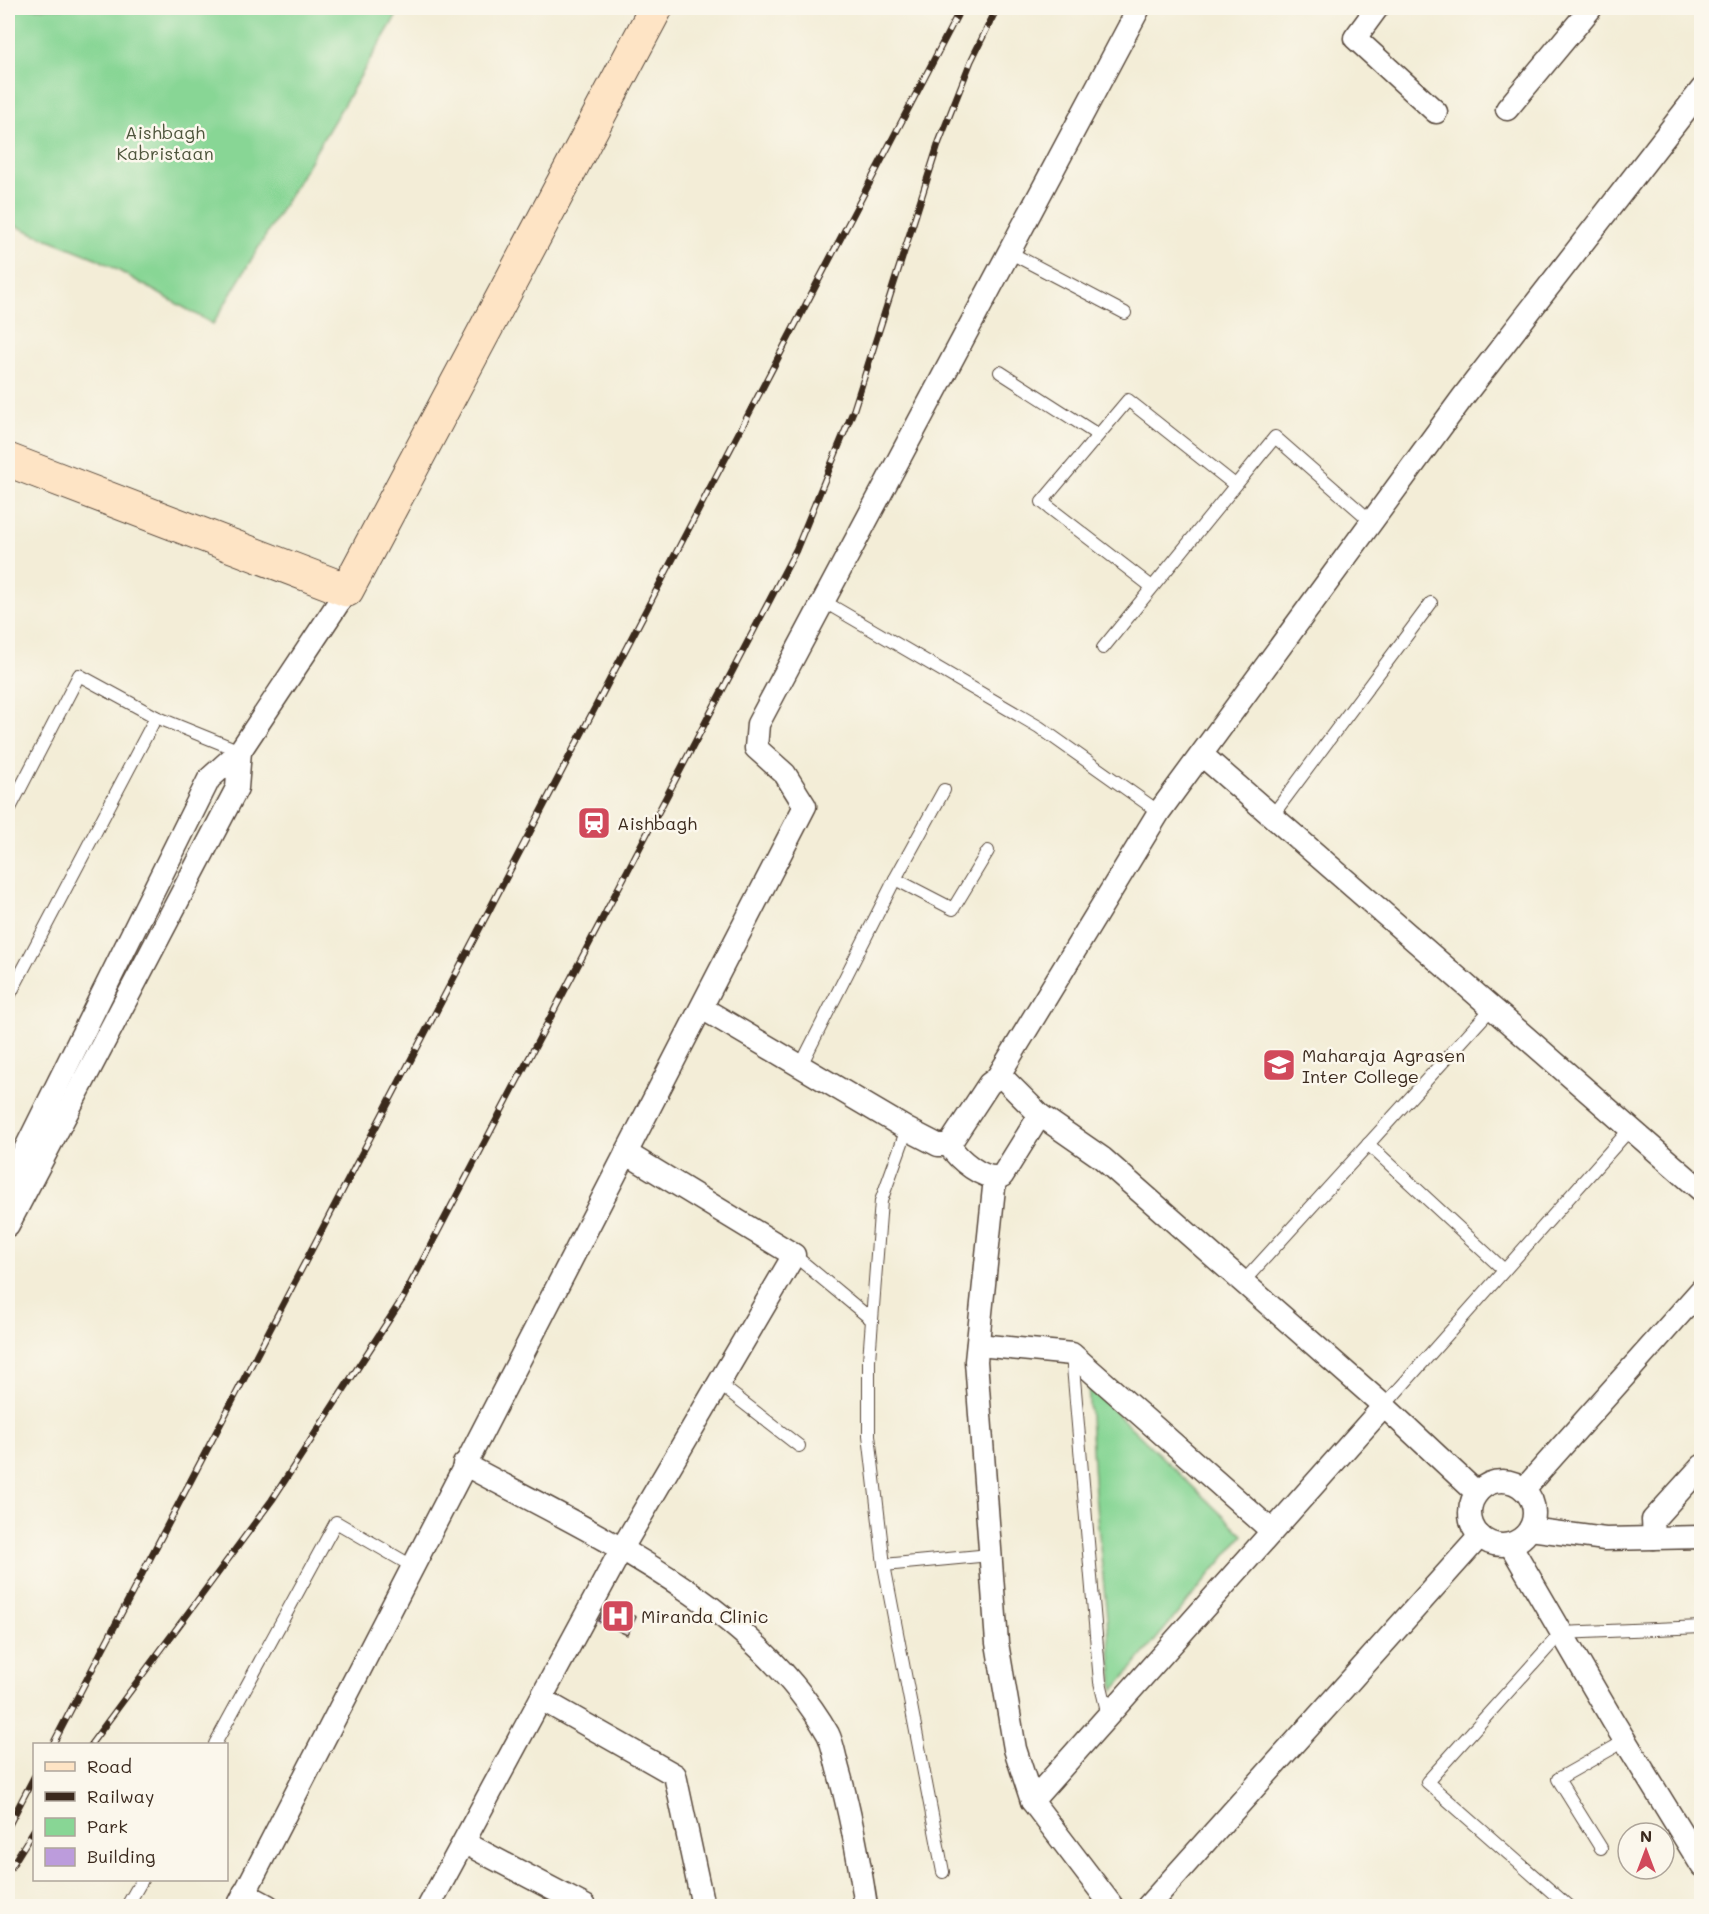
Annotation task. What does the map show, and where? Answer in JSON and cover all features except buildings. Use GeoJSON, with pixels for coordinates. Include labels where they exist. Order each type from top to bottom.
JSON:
{"type":"FeatureCollection","features":[{"type":"Feature","properties":{"kind":"street"},"geometry":{"type":"LineString","coordinates":[[8,1184],[210,779],[240,751],[347,590],[656,8]]}},
{"type":"Feature","properties":{"kind":"street"},"geometry":{"type":"LineString","coordinates":[[268,1906],[241,1900],[805,806],[785,774],[756,748],[758,724],[1140,8]]}},
{"type":"Feature","properties":{"kind":"street"},"geometry":{"type":"LineString","coordinates":[[1377,8],[1355,38],[1436,112]]}},
{"type":"Feature","properties":{"kind":"street"},"geometry":{"type":"LineString","coordinates":[[1508,109],[1591,8]]}},
{"type":"Feature","properties":{"kind":"street"},"geometry":{"type":"LineString","coordinates":[[949,1145],[989,1084],[997,1077],[1159,813],[1463,396],[1701,89]]}},
{"type":"Feature","properties":{"kind":"street"},"geometry":{"type":"LineString","coordinates":[[8,460],[347,590]]}},
{"type":"Feature","properties":{"kind":"street"},"geometry":{"type":"LineString","coordinates":[[8,1225],[237,788],[240,751]]}},
{"type":"Feature","properties":{"kind":"street"},"geometry":{"type":"LineString","coordinates":[[1202,755],[1701,1191]]}},
{"type":"Feature","properties":{"kind":"street"},"geometry":{"type":"LineString","coordinates":[[702,1008],[907,1129],[938,1145],[949,1145]]}},
{"type":"Feature","properties":{"kind":"street"},"geometry":{"type":"LineString","coordinates":[[997,1077],[1004,1079],[1040,1115],[1102,1158],[1384,1406],[1477,1493]]}},
{"type":"Feature","properties":{"kind":"street"},"geometry":{"type":"LineString","coordinates":[[949,1145],[956,1155],[989,1177],[1002,1176],[1040,1115]]}},
{"type":"Feature","properties":{"kind":"street"},"geometry":{"type":"LineString","coordinates":[[429,1906],[621,1550],[794,1255],[626,1153]]}},
{"type":"Feature","properties":{"kind":"street"},"geometry":{"type":"LineString","coordinates":[[995,1178],[976,1361],[997,1643],[1015,1749],[1032,1801],[1112,1906]]}},
{"type":"Feature","properties":{"kind":"street"},"geometry":{"type":"LineString","coordinates":[[1524,1489],[1701,1289]]}},
{"type":"Feature","properties":{"kind":"street"},"geometry":{"type":"LineString","coordinates":[[978,1345],[1072,1354],[1272,1531]]}},
{"type":"Feature","properties":{"kind":"street"},"geometry":{"type":"LineString","coordinates":[[1032,1801],[1384,1406]]}},
{"type":"Feature","properties":{"kind":"street"},"geometry":{"type":"LineString","coordinates":[[464,1464],[665,1574],[743,1633],[792,1684],[829,1735],[850,1811],[866,1906]]}},
{"type":"Feature","properties":{"kind":"street"},"geometry":{"type":"LineString","coordinates":[[1654,1538],[1653,1520],[1701,1466]]}},
{"type":"Feature","properties":{"kind":"street"},"geometry":{"type":"LineString","coordinates":[[1507,1481],[1524,1489],[1534,1504],[1535,1516],[1530,1529],[1522,1539],[1510,1544],[1499,1545],[1485,1541],[1480,1536],[1471,1521],[1470,1507],[1477,1493],[1493,1482],[1507,1481]]}},
{"type":"Feature","properties":{"kind":"street"},"geometry":{"type":"LineString","coordinates":[[1530,1529],[1605,1539],[1701,1537]]}},
{"type":"Feature","properties":{"kind":"street"},"geometry":{"type":"LineString","coordinates":[[1148,1906],[1480,1536]]}},
{"type":"Feature","properties":{"kind":"street"},"geometry":{"type":"LineString","coordinates":[[1510,1544],[1701,1866]]}},
{"type":"Feature","properties":{"kind":"street"},"geometry":{"type":"LineString","coordinates":[[541,1700],[675,1775],[703,1906]]}},
{"type":"Feature","properties":{"kind":"street"},"geometry":{"type":"LineString","coordinates":[[465,1843],[585,1906]]}},
{"type":"Feature","properties":{"kind":"lane"},"geometry":{"type":"LineString","coordinates":[[1009,252],[1125,313]]}},
{"type":"Feature","properties":{"kind":"lane"},"geometry":{"type":"LineString","coordinates":[[1000,372],[1098,435]]}},
{"type":"Feature","properties":{"kind":"lane"},"geometry":{"type":"LineString","coordinates":[[1152,587],[1042,502],[1128,400],[1234,485]]}},
{"type":"Feature","properties":{"kind":"lane"},"geometry":{"type":"LineString","coordinates":[[1103,648],[1275,437],[1372,522]]}},
{"type":"Feature","properties":{"kind":"lane"},"geometry":{"type":"LineString","coordinates":[[824,601],[1003,704],[1159,813]]}},
{"type":"Feature","properties":{"kind":"lane"},"geometry":{"type":"LineString","coordinates":[[1272,816],[1431,603]]}},
{"type":"Feature","properties":{"kind":"lane"},"geometry":{"type":"LineString","coordinates":[[8,812],[79,675],[156,717],[240,751]]}},
{"type":"Feature","properties":{"kind":"lane"},"geometry":{"type":"LineString","coordinates":[[8,998],[156,717]]}},
{"type":"Feature","properties":{"kind":"lane"},"geometry":{"type":"LineString","coordinates":[[801,1065],[895,879],[944,790]]}},
{"type":"Feature","properties":{"kind":"lane"},"geometry":{"type":"LineString","coordinates":[[895,879],[953,909],[988,851]]}},
{"type":"Feature","properties":{"kind":"lane"},"geometry":{"type":"LineString","coordinates":[[1243,1282],[1492,1008]]}},
{"type":"Feature","properties":{"kind":"lane"},"geometry":{"type":"LineString","coordinates":[[1384,1406],[1630,1128]]}},
{"type":"Feature","properties":{"kind":"lane"},"geometry":{"type":"LineString","coordinates":[[907,1129],[881,1201],[873,1320],[869,1435],[884,1565],[943,1872]]}},
{"type":"Feature","properties":{"kind":"lane"},"geometry":{"type":"LineString","coordinates":[[1368,1144],[1504,1270]]}},
{"type":"Feature","properties":{"kind":"lane"},"geometry":{"type":"LineString","coordinates":[[794,1255],[873,1320]]}},
{"type":"Feature","properties":{"kind":"lane"},"geometry":{"type":"LineString","coordinates":[[1072,1354],[1100,1682],[1108,1715]]}},
{"type":"Feature","properties":{"kind":"lane"},"geometry":{"type":"LineString","coordinates":[[718,1383],[799,1446]]}},
{"type":"Feature","properties":{"kind":"lane"},"geometry":{"type":"LineString","coordinates":[[216,1743],[336,1522],[412,1566]]}},
{"type":"Feature","properties":{"kind":"lane"},"geometry":{"type":"LineString","coordinates":[[884,1565],[990,1555]]}},
{"type":"Feature","properties":{"kind":"lane"},"geometry":{"type":"LineString","coordinates":[[1568,1906],[1427,1782],[1561,1633],[1701,1627]]}},
{"type":"Feature","properties":{"kind":"lane"},"geometry":{"type":"LineString","coordinates":[[1601,1848],[1558,1779],[1625,1741]]}},
{"type":"Feature","properties":{"kind":"lane"},"geometry":{"type":"LineString","coordinates":[[127,1906],[141,1881]]}},
{"type":"Feature","properties":{"kind":"green space","name":"Aishbagh Kabristaan"},"geometry":{"type":"Polygon","coordinates":[[[8,8],[401,8],[213,324],[98,259],[8,223],[8,8]]]}},
{"type":"Feature","properties":{"kind":"green space"},"geometry":{"type":"Polygon","coordinates":[[[1088,1386],[1243,1535],[1114,1690],[1095,1495],[1088,1386]]]}},
{"type":"Feature","properties":{"kind":"railway"},"geometry":{"type":"LineString","coordinates":[[54,1743],[961,8]]}},
{"type":"Feature","properties":{"kind":"railway"},"geometry":{"type":"LineString","coordinates":[[92,1743],[272,1500],[403,1298],[796,550],[854,409],[939,142],[971,61],[997,8]]}},
{"type":"Feature","properties":{"kind":"railway"},"geometry":{"type":"LineString","coordinates":[[8,1827],[33,1779]]}},
{"type":"Feature","properties":{"kind":"railway"},"geometry":{"type":"LineString","coordinates":[[8,1872],[33,1832]]}},
{"type":"Feature","properties":{"kind":"place","name":"Aishbagh"},"geometry":{"type":"Point","coordinates":[594,823]}},
{"type":"Feature","properties":{"kind":"place","name":"Maharaja Agrasen Inter College"},"geometry":{"type":"Point","coordinates":[1279,1065]}},
{"type":"Feature","properties":{"kind":"place","name":"Miranda Clinic"},"geometry":{"type":"Point","coordinates":[618,1616]}}]}
